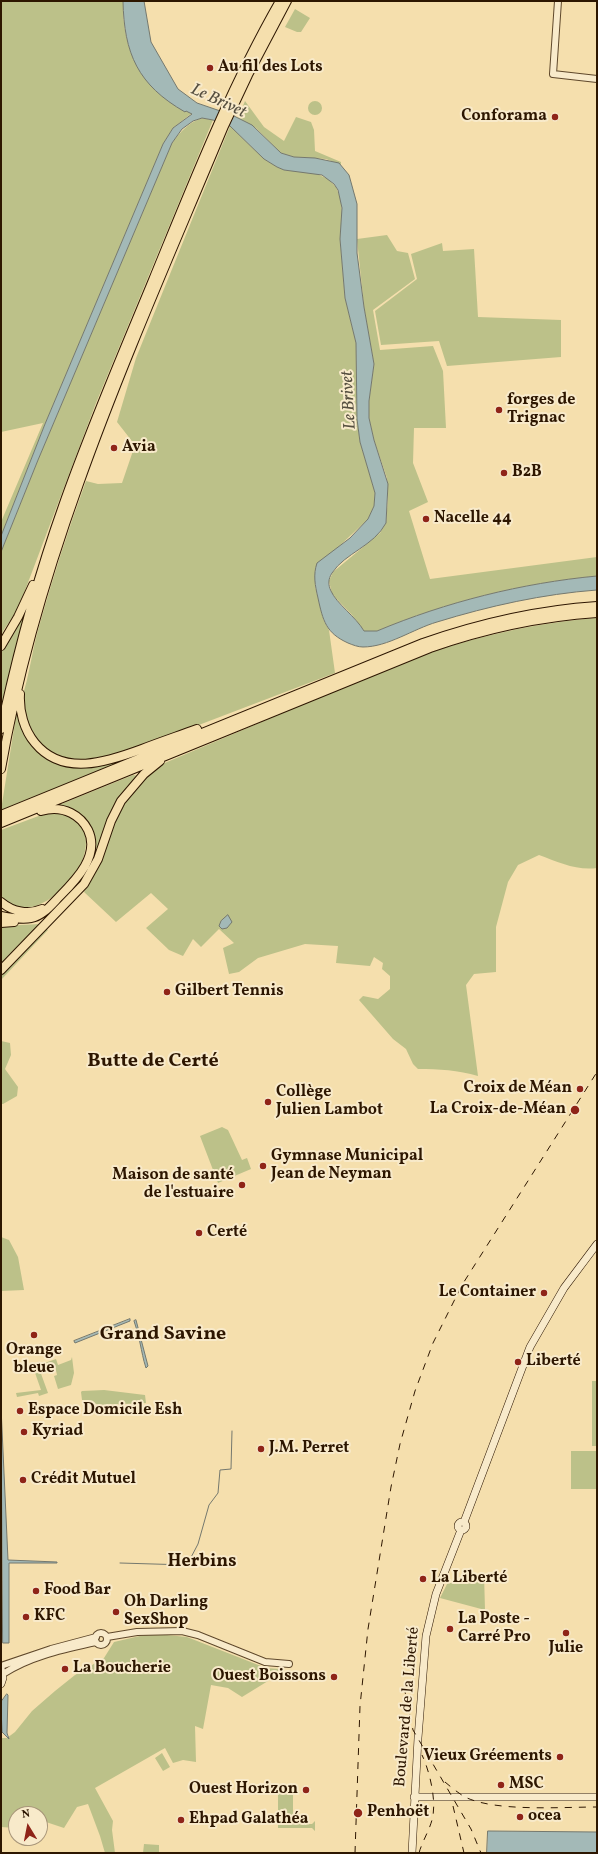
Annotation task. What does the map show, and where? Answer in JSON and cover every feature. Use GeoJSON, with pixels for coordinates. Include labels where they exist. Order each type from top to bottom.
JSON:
{"type":"FeatureCollection","features":[{"type":"Feature","properties":{"kind":"highway"},"geometry":{"type":"LineString","coordinates":[[1,729],[25,628],[59,516],[87,440],[221,126],[244,68],[280,1]]}},
{"type":"Feature","properties":{"kind":"highway"},"geometry":{"type":"LineString","coordinates":[[229,107],[287,1]]}},
{"type":"Feature","properties":{"kind":"highway"},"geometry":{"type":"LineString","coordinates":[[1,769],[21,675],[48,573],[84,470],[221,126]]}},
{"type":"Feature","properties":{"kind":"highway"},"geometry":{"type":"LineString","coordinates":[[1,646],[28,598],[39,570],[44,565]]}},
{"type":"Feature","properties":{"kind":"highway"},"geometry":{"type":"LineString","coordinates":[[5,818],[245,715],[396,653],[446,635],[521,616],[597,606]]}},
{"type":"Feature","properties":{"kind":"highway"},"geometry":{"type":"LineString","coordinates":[[5,818],[445,642],[521,622],[597,613]]}},
{"type":"Feature","properties":{"kind":"highway"},"geometry":{"type":"LineString","coordinates":[[21,675],[22,682],[20,708],[24,725],[30,737],[38,747],[50,756],[64,762],[77,764],[110,760],[237,714],[245,715]]}},
{"type":"Feature","properties":{"kind":"highway"},"geometry":{"type":"LineString","coordinates":[[1,970],[84,884],[94,868],[121,801],[144,774],[156,764],[179,753],[183,748]]}},
{"type":"Feature","properties":{"kind":"highway"},"geometry":{"type":"LineString","coordinates":[[1,916],[21,919],[32,918],[42,914],[72,884],[87,863],[91,848],[89,833],[80,818],[62,809],[45,810],[21,818],[5,818]]}},
{"type":"Feature","properties":{"kind":"highway"},"geometry":{"type":"LineString","coordinates":[[1,902],[11,909],[22,912],[37,911],[50,906]]}},
{"type":"Feature","properties":{"kind":"highway"},"geometry":{"type":"LineString","coordinates":[[1,923],[39,920],[48,917],[65,905]]}},
{"type":"Feature","properties":{"kind":"main road","name":"Boulevard de la Liberté"},"geometry":{"type":"LineString","coordinates":[[413,1825],[426,1636],[436,1594],[461,1530],[466,1527],[464,1522],[530,1347],[564,1288],[597,1244]]}},
{"type":"Feature","properties":{"kind":"main road"},"geometry":{"type":"LineString","coordinates":[[1,1684],[2,1669]]}},
{"type":"Feature","properties":{"kind":"main road"},"geometry":{"type":"LineString","coordinates":[[414,1796],[597,1798]]}},
{"type":"Feature","properties":{"kind":"main road"},"geometry":{"type":"LineString","coordinates":[[412,1853],[413,1825],[417,1819],[418,1802],[426,1796]]}},
{"type":"Feature","properties":{"kind":"street"},"geometry":{"type":"LineString","coordinates":[[558,1],[553,74],[597,79]]}},
{"type":"Feature","properties":{"kind":"street"},"geometry":{"type":"LineString","coordinates":[[2,1669],[96,1640],[100,1633],[107,1637],[137,1632],[182,1631],[198,1635],[264,1662],[288,1664]]}},
{"type":"Feature","properties":{"kind":"street"},"geometry":{"type":"LineString","coordinates":[[96,1640],[99,1645],[105,1644],[107,1637]]}},
{"type":"Feature","properties":{"kind":"green space"},"geometry":{"type":"Polygon","coordinates":[[[1,1],[123,1],[126,38],[131,54],[139,69],[148,82],[160,94],[175,105],[192,113],[173,128],[163,144],[45,424],[1,536],[1,522],[43,423],[1,432],[1,1]]]}},
{"type":"Feature","properties":{"kind":"green space"},"geometry":{"type":"Polygon","coordinates":[[[295,9],[310,18],[301,32],[285,27],[295,9]]]}},
{"type":"Feature","properties":{"kind":"green space"},"geometry":{"type":"Polygon","coordinates":[[[245,101],[264,127],[284,141],[296,117],[311,122],[314,130],[315,151],[341,162],[341,165],[326,159],[294,157],[281,153],[256,128],[238,118],[245,101]]]}},
{"type":"Feature","properties":{"kind":"green space"},"geometry":{"type":"Polygon","coordinates":[[[312,101],[318,101],[322,105],[322,111],[318,115],[312,115],[308,111],[308,105],[312,101]]]}},
{"type":"Feature","properties":{"kind":"green space"},"geometry":{"type":"Polygon","coordinates":[[[202,118],[213,120],[96,403],[18,609],[3,631],[1,639],[1,552],[38,460],[172,143],[185,128],[202,118]]]}},
{"type":"Feature","properties":{"kind":"green space"},"geometry":{"type":"Polygon","coordinates":[[[230,126],[264,159],[277,167],[284,170],[315,173],[328,179],[336,187],[341,200],[342,213],[340,239],[345,298],[356,343],[357,419],[360,442],[375,493],[374,506],[368,519],[315,569],[315,586],[324,621],[329,630],[335,673],[149,744],[152,749],[1,810],[17,710],[24,691],[43,611],[67,536],[86,481],[98,484],[122,483],[135,445],[117,422],[136,358],[230,126]]]}},
{"type":"Feature","properties":{"kind":"green space"},"geometry":{"type":"Polygon","coordinates":[[[387,235],[397,251],[408,253],[415,279],[373,310],[380,350],[433,346],[443,371],[446,428],[414,428],[413,463],[428,502],[409,511],[430,579],[597,557],[597,576],[541,583],[485,595],[430,611],[377,631],[364,631],[352,615],[332,594],[329,581],[333,572],[380,533],[386,523],[388,498],[387,478],[374,440],[369,418],[369,401],[374,364],[364,307],[357,239],[387,235]]]}},
{"type":"Feature","properties":{"kind":"green space"},"geometry":{"type":"Polygon","coordinates":[[[442,243],[443,251],[474,249],[478,317],[561,320],[561,357],[447,366],[439,341],[381,345],[375,311],[417,279],[411,254],[442,243]]]}},
{"type":"Feature","properties":{"kind":"green space"},"geometry":{"type":"Polygon","coordinates":[[[24,615],[1,710],[1,652],[24,615]]]}},
{"type":"Feature","properties":{"kind":"green space"},"geometry":{"type":"Polygon","coordinates":[[[597,618],[597,868],[590,869],[575,867],[539,855],[518,865],[508,882],[496,927],[496,972],[474,974],[466,985],[478,1076],[448,1070],[418,1069],[413,1064],[406,1049],[393,1039],[359,1000],[363,996],[378,999],[390,989],[390,976],[382,969],[383,963],[374,957],[370,966],[336,963],[338,946],[305,944],[258,958],[239,972],[229,974],[223,948],[234,943],[219,929],[201,947],[193,939],[183,956],[169,950],[146,928],[168,909],[151,893],[116,922],[84,892],[104,851],[94,847],[89,825],[85,820],[74,811],[59,805],[133,775],[139,776],[160,765],[415,657],[482,637],[527,627],[597,618]]]}},
{"type":"Feature","properties":{"kind":"green space"},"geometry":{"type":"Polygon","coordinates":[[[58,812],[75,819],[85,836],[85,853],[77,871],[64,888],[48,900],[31,907],[14,907],[1,897],[1,830],[44,814],[58,812]]]}},
{"type":"Feature","properties":{"kind":"green space"},"geometry":{"type":"Polygon","coordinates":[[[40,924],[48,930],[1,980],[1,926],[40,924]]]}},
{"type":"Feature","properties":{"kind":"green space"},"geometry":{"type":"Polygon","coordinates":[[[1,1041],[10,1043],[11,1055],[5,1069],[18,1087],[17,1096],[3,1104],[1,1104],[1,1041]]]}},
{"type":"Feature","properties":{"kind":"green space"},"geometry":{"type":"Polygon","coordinates":[[[222,1127],[228,1130],[242,1160],[247,1158],[251,1169],[218,1183],[200,1136],[222,1127]]]}},
{"type":"Feature","properties":{"kind":"green space"},"geometry":{"type":"Polygon","coordinates":[[[1,1237],[9,1240],[18,1257],[24,1290],[1,1291],[1,1237]]]}},
{"type":"Feature","properties":{"kind":"green space"},"geometry":{"type":"Polygon","coordinates":[[[72,1357],[74,1373],[71,1385],[58,1389],[54,1376],[57,1375],[55,1366],[40,1371],[48,1393],[39,1396],[38,1393],[17,1397],[16,1393],[41,1390],[33,1367],[56,1359],[58,1365],[71,1360],[72,1357]]]}},
{"type":"Feature","properties":{"kind":"green space"},"geometry":{"type":"Polygon","coordinates":[[[592,1381],[597,1381],[597,1446],[592,1446],[592,1381]]]}},
{"type":"Feature","properties":{"kind":"green space"},"geometry":{"type":"Polygon","coordinates":[[[104,1390],[145,1395],[146,1403],[100,1405],[82,1400],[82,1391],[104,1390]]]}},
{"type":"Feature","properties":{"kind":"green space"},"geometry":{"type":"Polygon","coordinates":[[[571,1451],[597,1451],[597,1489],[571,1489],[571,1451]]]}},
{"type":"Feature","properties":{"kind":"green space"},"geometry":{"type":"Polygon","coordinates":[[[484,1573],[485,1610],[440,1598],[447,1584],[484,1573]]]}},
{"type":"Feature","properties":{"kind":"green space"},"geometry":{"type":"Polygon","coordinates":[[[144,1635],[187,1637],[266,1668],[280,1669],[281,1673],[242,1697],[228,1688],[211,1685],[203,1729],[195,1726],[196,1762],[183,1760],[173,1763],[165,1748],[95,1788],[113,1821],[112,1830],[115,1853],[105,1853],[88,1804],[77,1807],[64,1828],[48,1823],[48,1806],[8,1806],[8,1827],[1,1827],[1,1738],[7,1738],[15,1732],[32,1711],[75,1675],[104,1658],[114,1642],[144,1635]]]}},
{"type":"Feature","properties":{"kind":"green space"},"geometry":{"type":"Polygon","coordinates":[[[162,1753],[170,1767],[163,1771],[155,1758],[162,1753]]]}},
{"type":"Feature","properties":{"kind":"green space"},"geometry":{"type":"Polygon","coordinates":[[[278,1789],[293,1789],[293,1822],[295,1824],[312,1824],[315,1821],[315,1831],[312,1828],[278,1828],[278,1789]]]}},
{"type":"Feature","properties":{"kind":"green space"},"geometry":{"type":"Polygon","coordinates":[[[144,1844],[159,1845],[159,1853],[143,1853],[144,1844]]]}},
{"type":"Feature","properties":{"kind":"water"},"geometry":{"type":"Polygon","coordinates":[[[123,1],[144,1],[151,42],[178,89],[197,103],[232,115],[252,125],[281,153],[294,157],[315,158],[339,163],[349,175],[357,204],[357,253],[364,307],[374,364],[369,401],[369,418],[374,440],[388,484],[386,523],[381,531],[367,544],[344,560],[331,575],[329,586],[337,600],[364,631],[377,631],[430,611],[457,603],[485,595],[541,583],[597,576],[597,590],[557,594],[476,611],[428,625],[391,641],[372,646],[357,646],[341,639],[330,630],[324,620],[316,589],[315,576],[317,563],[350,538],[368,519],[374,506],[375,493],[360,442],[357,419],[356,343],[345,298],[340,239],[342,208],[338,190],[334,184],[322,175],[284,170],[277,167],[264,159],[230,126],[202,118],[193,121],[182,129],[172,143],[38,460],[1,552],[1,536],[45,424],[163,144],[173,128],[192,114],[186,111],[185,112],[169,102],[156,91],[145,79],[137,66],[126,37],[123,1]]]}},
{"type":"Feature","properties":{"kind":"water"},"geometry":{"type":"Polygon","coordinates":[[[228,915],[232,922],[227,928],[222,929],[219,926],[221,921],[228,915]]]}},
{"type":"Feature","properties":{"kind":"water"},"geometry":{"type":"Polygon","coordinates":[[[130,1319],[130,1321],[75,1343],[74,1341],[130,1319]]]}},
{"type":"Feature","properties":{"kind":"water"},"geometry":{"type":"Polygon","coordinates":[[[136,1320],[148,1366],[146,1368],[134,1321],[136,1320]]]}},
{"type":"Feature","properties":{"kind":"water"},"geometry":{"type":"Polygon","coordinates":[[[1,1407],[8,1560],[57,1562],[9,1563],[9,1643],[3,1643],[1,1407]]]}},
{"type":"Feature","properties":{"kind":"water"},"geometry":{"type":"Polygon","coordinates":[[[7,1694],[7,1733],[9,1739],[2,1732],[1,1702],[7,1694]]]}},
{"type":"Feature","properties":{"kind":"water"},"geometry":{"type":"Polygon","coordinates":[[[488,1831],[597,1832],[597,1853],[487,1853],[488,1831]]]}},
{"type":"Feature","properties":{"kind":"waterway"},"geometry":{"type":"LineString","coordinates":[[120,1563],[187,1565],[198,1544],[209,1505],[218,1493],[220,1470],[231,1469],[232,1431]]}},
{"type":"Feature","properties":{"kind":"railway"},"geometry":{"type":"LineString","coordinates":[[355,1853],[360,1706],[368,1629],[391,1487],[400,1444],[415,1391],[433,1343],[462,1285],[597,1072]]}},
{"type":"Feature","properties":{"kind":"railway"},"geometry":{"type":"LineString","coordinates":[[404,1687],[413,1730],[471,1829],[481,1853]]}},
{"type":"Feature","properties":{"kind":"railway"},"geometry":{"type":"LineString","coordinates":[[419,1853],[432,1820],[434,1805],[430,1778],[422,1755]]}},
{"type":"Feature","properties":{"kind":"railway"},"geometry":{"type":"LineString","coordinates":[[445,1782],[465,1797],[478,1802],[493,1805],[529,1808],[597,1807]]}},
{"type":"Feature","properties":{"kind":"railway"},"geometry":{"type":"LineString","coordinates":[[453,1806],[464,1853]]}},
{"type":"Feature","properties":{"kind":"place","name":"Au fil des Lots"},"geometry":{"type":"Point","coordinates":[210,68]}},
{"type":"Feature","properties":{"kind":"place","name":"Conforama"},"geometry":{"type":"Point","coordinates":[555,117]}},
{"type":"Feature","properties":{"kind":"place","name":"forges de Trignac"},"geometry":{"type":"Point","coordinates":[499,410]}},
{"type":"Feature","properties":{"kind":"place","name":"Avia"},"geometry":{"type":"Point","coordinates":[114,448]}},
{"type":"Feature","properties":{"kind":"place","name":"B2B"},"geometry":{"type":"Point","coordinates":[504,473]}},
{"type":"Feature","properties":{"kind":"place","name":"Nacelle 44"},"geometry":{"type":"Point","coordinates":[426,519]}},
{"type":"Feature","properties":{"kind":"place","name":"Gilbert Tennis"},"geometry":{"type":"Point","coordinates":[167,992]}},
{"type":"Feature","properties":{"kind":"place","name":"Croix de Méan"},"geometry":{"type":"Point","coordinates":[580,1089]}},
{"type":"Feature","properties":{"kind":"place","name":"Collège Julien Lambot"},"geometry":{"type":"Point","coordinates":[268,1102]}},
{"type":"Feature","properties":{"kind":"place","name":"La Croix-de-Méan"},"geometry":{"type":"Point","coordinates":[575,1110]}},
{"type":"Feature","properties":{"kind":"place","name":"Gymnase Municipal Jean de Neyman"},"geometry":{"type":"Point","coordinates":[263,1166]}},
{"type":"Feature","properties":{"kind":"place","name":"Maison de santé de l'estuaire"},"geometry":{"type":"Point","coordinates":[242,1185]}},
{"type":"Feature","properties":{"kind":"place","name":"Certé"},"geometry":{"type":"Point","coordinates":[199,1233]}},
{"type":"Feature","properties":{"kind":"place","name":"Le Container"},"geometry":{"type":"Point","coordinates":[544,1293]}},
{"type":"Feature","properties":{"kind":"place","name":"Orange bleue"},"geometry":{"type":"Point","coordinates":[34,1335]}},
{"type":"Feature","properties":{"kind":"place","name":"Liberté"},"geometry":{"type":"Point","coordinates":[518,1362]}},
{"type":"Feature","properties":{"kind":"place","name":"Espace Domicile Esh"},"geometry":{"type":"Point","coordinates":[20,1411]}},
{"type":"Feature","properties":{"kind":"place","name":"Kyriad"},"geometry":{"type":"Point","coordinates":[24,1432]}},
{"type":"Feature","properties":{"kind":"place","name":"J.M. Perret"},"geometry":{"type":"Point","coordinates":[261,1449]}},
{"type":"Feature","properties":{"kind":"place","name":"Crédit Mutuel"},"geometry":{"type":"Point","coordinates":[23,1480]}},
{"type":"Feature","properties":{"kind":"place","name":"La Liberté"},"geometry":{"type":"Point","coordinates":[423,1579]}},
{"type":"Feature","properties":{"kind":"place","name":"Food Bar"},"geometry":{"type":"Point","coordinates":[36,1591]}},
{"type":"Feature","properties":{"kind":"place","name":"Oh Darling SexShop"},"geometry":{"type":"Point","coordinates":[116,1612]}},
{"type":"Feature","properties":{"kind":"place","name":"KFC"},"geometry":{"type":"Point","coordinates":[26,1617]}},
{"type":"Feature","properties":{"kind":"place","name":"La Poste - Carré Pro"},"geometry":{"type":"Point","coordinates":[450,1629]}},
{"type":"Feature","properties":{"kind":"place","name":"Julie"},"geometry":{"type":"Point","coordinates":[566,1633]}},
{"type":"Feature","properties":{"kind":"place","name":"La Boucherie"},"geometry":{"type":"Point","coordinates":[65,1669]}},
{"type":"Feature","properties":{"kind":"place","name":"Ouest Boissons"},"geometry":{"type":"Point","coordinates":[334,1677]}},
{"type":"Feature","properties":{"kind":"place","name":"Vieux Gréements"},"geometry":{"type":"Point","coordinates":[560,1757]}},
{"type":"Feature","properties":{"kind":"place","name":"MSC"},"geometry":{"type":"Point","coordinates":[501,1785]}},
{"type":"Feature","properties":{"kind":"place","name":"Ouest Horizon"},"geometry":{"type":"Point","coordinates":[306,1790]}},
{"type":"Feature","properties":{"kind":"place","name":"Penhoët"},"geometry":{"type":"Point","coordinates":[358,1813]}},
{"type":"Feature","properties":{"kind":"place","name":"ocea"},"geometry":{"type":"Point","coordinates":[520,1817]}},
{"type":"Feature","properties":{"kind":"place","name":"Ehpad Galathéa"},"geometry":{"type":"Point","coordinates":[181,1820]}},
{"type":"Feature","properties":{"kind":"district","name":"Butte de Certé"},"geometry":{"type":"Point","coordinates":[153,1062]}},
{"type":"Feature","properties":{"kind":"district","name":"Grand Savine"},"geometry":{"type":"Point","coordinates":[163,1335]}},
{"type":"Feature","properties":{"kind":"district","name":"Herbins"},"geometry":{"type":"Point","coordinates":[202,1563]}},
{"type":"Feature","properties":{"kind":"water label","name":"Le Brivet"},"geometry":{"type":"Point","coordinates":[218,102]}},
{"type":"Feature","properties":{"kind":"water label","name":"Le Brivet"},"geometry":{"type":"Point","coordinates":[350,400]}}]}
